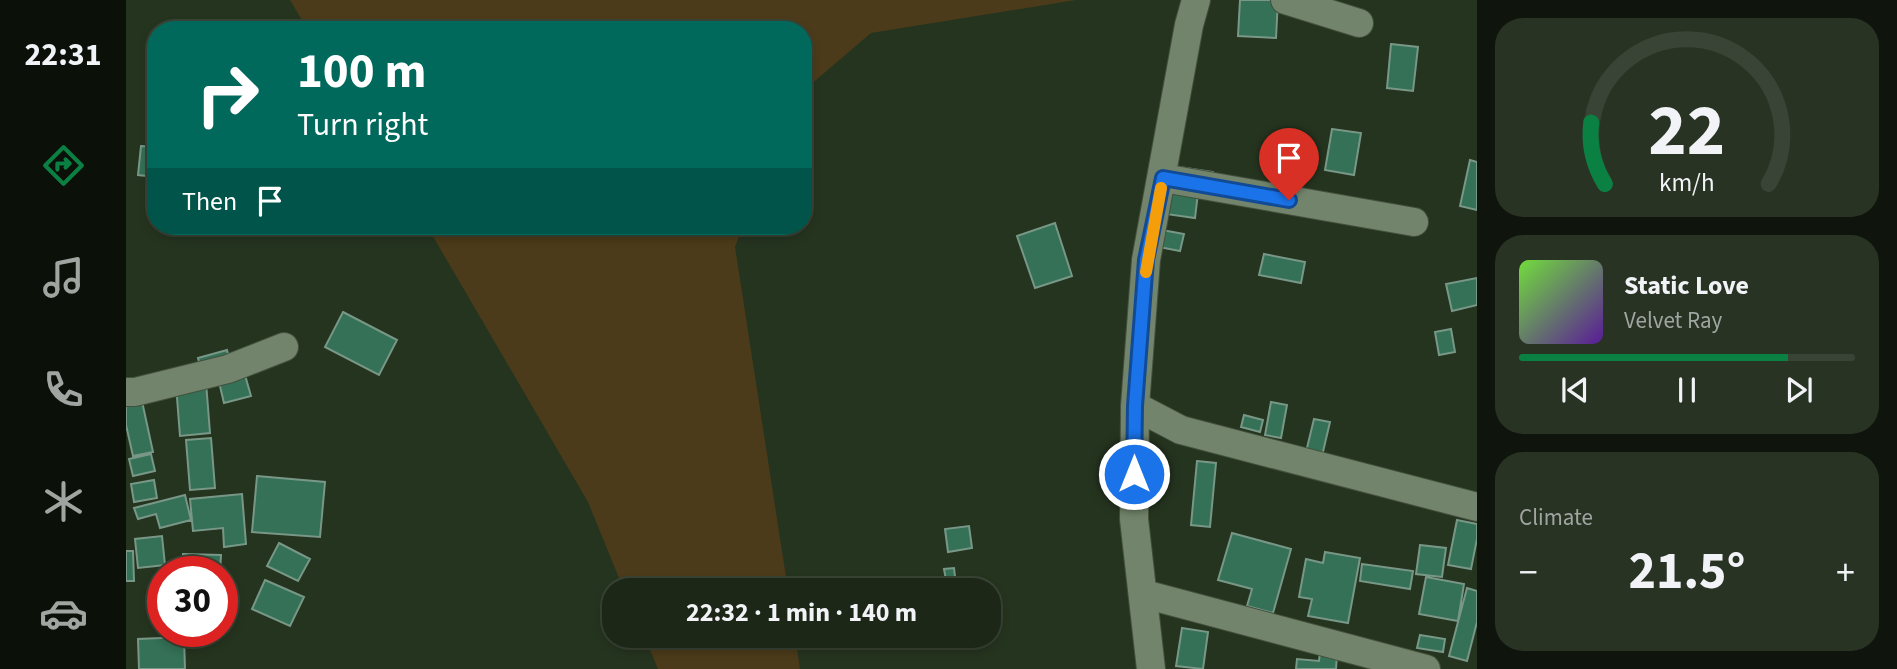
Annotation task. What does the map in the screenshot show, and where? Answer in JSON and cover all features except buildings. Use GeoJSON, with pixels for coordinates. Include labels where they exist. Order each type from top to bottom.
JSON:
{"type":"FeatureCollection","features":[{"type":"Feature","properties":{"kind":"street"},"geometry":{"type":"LineString","coordinates":[[1150,669],[1134,519],[1135,406],[1146,260],[1196,0]]}},
{"type":"Feature","properties":{"kind":"street"},"geometry":{"type":"LineString","coordinates":[[1285,0],[1359,23]]}},
{"type":"Feature","properties":{"kind":"street"},"geometry":{"type":"LineString","coordinates":[[1163,178],[1415,222]]}},
{"type":"Feature","properties":{"kind":"street"},"geometry":{"type":"LineString","coordinates":[[126,392],[228,369],[284,347]]}},
{"type":"Feature","properties":{"kind":"street"},"geometry":{"type":"LineString","coordinates":[[1135,406],[1181,430],[1477,507]]}},
{"type":"Feature","properties":{"kind":"street"},"geometry":{"type":"LineString","coordinates":[[1143,594],[1426,669]]}},
{"type":"Feature","properties":{"kind":"shaded area"},"geometry":{"type":"Polygon","coordinates":[[[290,0],[1076,0],[871,33],[812,83],[812,21],[303,21],[290,0]]]}},
{"type":"Feature","properties":{"kind":"shaded area"},"geometry":{"type":"Polygon","coordinates":[[[432,235],[740,235],[735,247],[786,578],[619,578],[588,502],[432,235]]]}},
{"type":"Feature","properties":{"kind":"shaded area"},"geometry":{"type":"Polygon","coordinates":[[[649,648],[797,648],[800,669],[658,669],[649,648]]]}},
{"type":"Feature","properties":{"kind":"slow traffic"},"geometry":{"type":"LineString","coordinates":[[1146,272],[1146,260],[1161,188]]}},
{"type":"Feature","properties":{"kind":"route"},"geometry":{"type":"LineString","coordinates":[[1134,474],[1135,406],[1146,260],[1163,178],[1289,200]]}}]}
